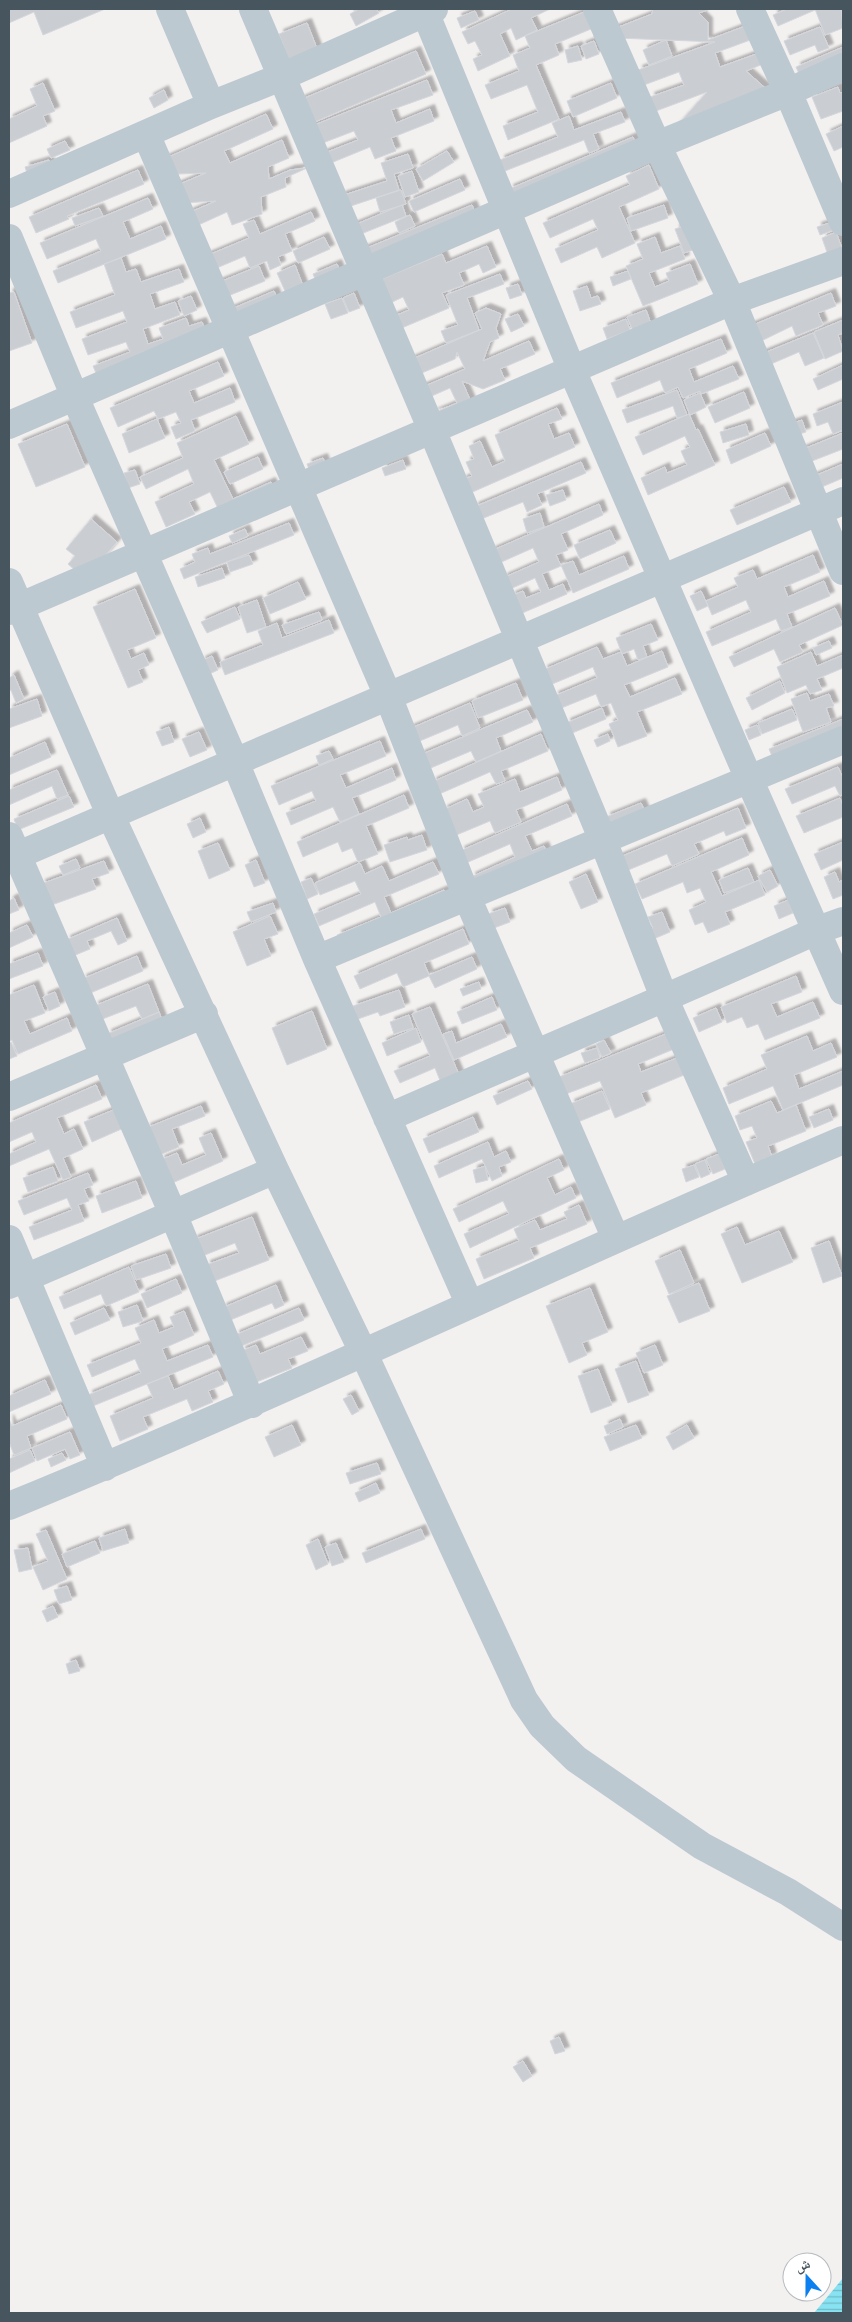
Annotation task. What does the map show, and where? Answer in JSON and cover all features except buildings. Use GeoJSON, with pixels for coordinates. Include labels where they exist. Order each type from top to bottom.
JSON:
{"type":"FeatureCollection","features":[{"type":"Feature","properties":{"kind":"street"},"geometry":{"type":"LineString","coordinates":[[170,9],[211,105]]}},
{"type":"Feature","properties":{"kind":"street"},"geometry":{"type":"LineString","coordinates":[[253,9],[520,640],[602,838],[665,1000],[746,1182]]}},
{"type":"Feature","properties":{"kind":"street"},"geometry":{"type":"LineString","coordinates":[[597,9],[657,145],[732,301],[843,571]]}},
{"type":"Feature","properties":{"kind":"street"},"geometry":{"type":"LineString","coordinates":[[750,9],[788,92],[843,222]]}},
{"type":"Feature","properties":{"kind":"street"},"geometry":{"type":"LineString","coordinates":[[9,194],[429,11],[572,370],[843,991]]}},
{"type":"Feature","properties":{"kind":"street"},"geometry":{"type":"LineString","coordinates":[[9,425],[74,395],[507,209],[788,92],[843,67]]}},
{"type":"Feature","properties":{"kind":"street"},"geometry":{"type":"LineString","coordinates":[[146,134],[388,696],[467,897],[537,1052],[616,1239]]}},
{"type":"Feature","properties":{"kind":"street"},"geometry":{"type":"LineString","coordinates":[[9,238],[74,395],[235,762],[317,959],[470,1304]]}},
{"type":"Feature","properties":{"kind":"street"},"geometry":{"type":"LineString","coordinates":[[843,261],[732,301],[143,552],[12,599],[274,1170],[364,1354],[524,1700],[542,1726],[576,1759],[702,1846],[788,1892],[843,1927]]}},
{"type":"Feature","properties":{"kind":"street"},"geometry":{"type":"LineString","coordinates":[[252,1404],[173,1214],[12,850],[110,814],[235,762],[843,501]]}},
{"type":"Feature","properties":{"kind":"street"},"geometry":{"type":"LineString","coordinates":[[317,959],[467,897],[602,838],[843,740]]}},
{"type":"Feature","properties":{"kind":"street"},"geometry":{"type":"LineString","coordinates":[[387,1118],[537,1052],[665,1000],[818,930],[843,921]]}},
{"type":"Feature","properties":{"kind":"street"},"geometry":{"type":"LineString","coordinates":[[9,1097],[204,1014]]}},
{"type":"Feature","properties":{"kind":"street"},"geometry":{"type":"LineString","coordinates":[[9,1506],[252,1404],[470,1304],[843,1140]]}},
{"type":"Feature","properties":{"kind":"street"},"geometry":{"type":"LineString","coordinates":[[17,1281],[274,1170]]}},
{"type":"Feature","properties":{"kind":"street"},"geometry":{"type":"LineString","coordinates":[[9,1239],[17,1281],[105,1467]]}},
{"type":"Feature","properties":{"kind":"water"},"geometry":{"type":"Polygon","coordinates":[[[843,2278],[843,2313],[814,2313],[823,2302],[832,2302],[832,2291],[843,2278]]]}}]}
